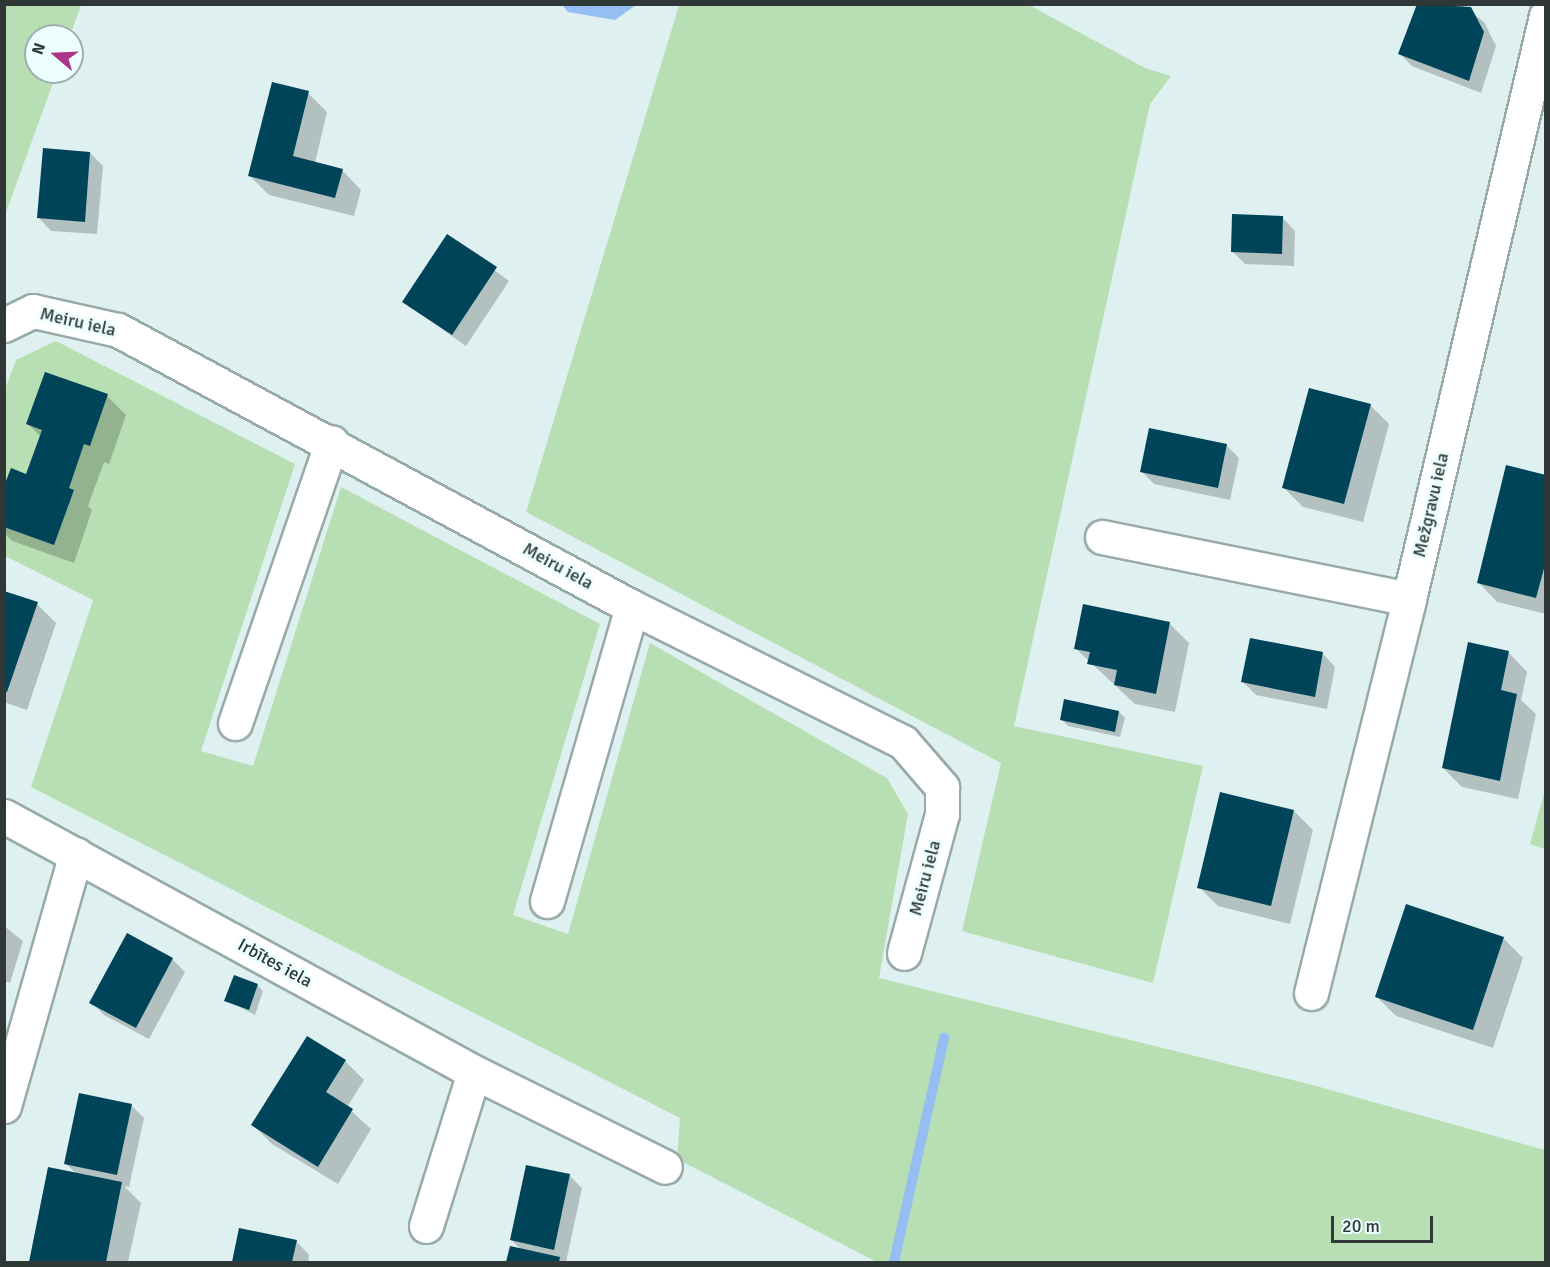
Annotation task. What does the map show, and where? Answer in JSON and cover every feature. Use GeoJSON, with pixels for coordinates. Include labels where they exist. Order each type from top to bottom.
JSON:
{"type":"FeatureCollection","features":[{"type":"Feature","properties":{"kind":"street","name":"Mežgravu iela"},"geometry":{"type":"LineString","coordinates":[[1311,993],[1409,599],[1545,16]]}},
{"type":"Feature","properties":{"kind":"street","name":"Meiru iela"},"geometry":{"type":"LineString","coordinates":[[4,325],[33,311],[118,330],[332,442],[632,607],[903,742],[942,787],[942,814],[904,953]]}},
{"type":"Feature","properties":{"kind":"street"},"geometry":{"type":"LineString","coordinates":[[235,723],[332,442]]}},
{"type":"Feature","properties":{"kind":"street"},"geometry":{"type":"LineString","coordinates":[[1102,537],[1409,599]]}},
{"type":"Feature","properties":{"kind":"street"},"geometry":{"type":"LineString","coordinates":[[547,901],[632,607]]}},
{"type":"Feature","properties":{"kind":"street","name":"Irbītes iela"},"geometry":{"type":"LineString","coordinates":[[4,816],[474,1072],[665,1167]]}},
{"type":"Feature","properties":{"kind":"street"},"geometry":{"type":"LineString","coordinates":[[4,1106],[76,854]]}},
{"type":"Feature","properties":{"kind":"street"},"geometry":{"type":"LineString","coordinates":[[426,1226],[474,1072]]}},
{"type":"Feature","properties":{"kind":"green space"},"geometry":{"type":"Polygon","coordinates":[[[5,4],[81,5],[74,24],[24,24],[24,84],[53,84],[5,215],[5,4]]]}},
{"type":"Feature","properties":{"kind":"green space"},"geometry":{"type":"Polygon","coordinates":[[[679,5],[1029,5],[1145,68],[1171,76],[1150,104],[1014,726],[1203,766],[1153,983],[962,931],[1001,763],[526,512],[679,5]]]}},
{"type":"Feature","properties":{"kind":"green space"},"geometry":{"type":"Polygon","coordinates":[[[56,341],[295,464],[201,751],[253,766],[341,487],[600,624],[513,915],[568,934],[650,643],[887,778],[908,814],[879,978],[1309,1084],[1545,1150],[1545,1262],[877,1262],[677,1159],[680,1118],[31,787],[93,600],[5,556],[4,392],[16,360],[56,341]]]}},
{"type":"Feature","properties":{"kind":"green space"},"geometry":{"type":"Polygon","coordinates":[[[1545,790],[1545,849],[1530,844],[1545,790]]]}},
{"type":"Feature","properties":{"kind":"water"},"geometry":{"type":"Polygon","coordinates":[[[562,5],[636,5],[615,20],[568,12],[562,5]]]}},
{"type":"Feature","properties":{"kind":"building"},"geometry":{"type":"Polygon","coordinates":[[[1417,4],[1471,7],[1484,32],[1469,81],[1398,54],[1417,4]]]}},
{"type":"Feature","properties":{"kind":"building"},"geometry":{"type":"Polygon","coordinates":[[[272,82],[309,91],[293,156],[343,169],[335,198],[248,176],[272,82]]]}},
{"type":"Feature","properties":{"kind":"building"},"geometry":{"type":"Polygon","coordinates":[[[43,148],[90,152],[85,222],[37,218],[43,148]]]}},
{"type":"Feature","properties":{"kind":"building"},"geometry":{"type":"Polygon","coordinates":[[[1232,214],[1283,216],[1282,254],[1231,252],[1232,214]]]}},
{"type":"Feature","properties":{"kind":"building"},"geometry":{"type":"Polygon","coordinates":[[[447,234],[497,267],[452,335],[402,302],[447,234]]]}},
{"type":"Feature","properties":{"kind":"building"},"geometry":{"type":"Polygon","coordinates":[[[45,372],[108,394],[90,446],[84,444],[69,488],[74,490],[54,545],[4,527],[4,486],[11,468],[26,474],[42,430],[26,424],[45,372]]]}},
{"type":"Feature","properties":{"kind":"building"},"geometry":{"type":"Polygon","coordinates":[[[1309,388],[1371,404],[1344,504],[1282,488],[1309,388]]]}},
{"type":"Feature","properties":{"kind":"building"},"geometry":{"type":"Polygon","coordinates":[[[1149,428],[1227,444],[1218,488],[1140,472],[1149,428]]]}},
{"type":"Feature","properties":{"kind":"building"},"geometry":{"type":"Polygon","coordinates":[[[1506,465],[1546,475],[1546,561],[1536,598],[1477,583],[1506,465]]]}},
{"type":"Feature","properties":{"kind":"building"},"geometry":{"type":"Polygon","coordinates":[[[4,591],[38,602],[7,692],[4,691],[4,591]]]}},
{"type":"Feature","properties":{"kind":"building"},"geometry":{"type":"Polygon","coordinates":[[[1083,604],[1170,622],[1156,694],[1114,685],[1117,670],[1087,664],[1090,652],[1074,649],[1083,604]]]}},
{"type":"Feature","properties":{"kind":"building"},"geometry":{"type":"Polygon","coordinates":[[[1250,638],[1323,652],[1315,697],[1241,682],[1250,638]]]}},
{"type":"Feature","properties":{"kind":"building"},"geometry":{"type":"Polygon","coordinates":[[[1468,642],[1509,651],[1501,690],[1517,694],[1500,781],[1442,768],[1468,642]]]}},
{"type":"Feature","properties":{"kind":"building"},"geometry":{"type":"Polygon","coordinates":[[[1064,699],[1119,711],[1115,732],[1060,720],[1064,699]]]}},
{"type":"Feature","properties":{"kind":"building"},"geometry":{"type":"Polygon","coordinates":[[[1220,792],[1294,810],[1271,906],[1197,888],[1220,792]]]}},
{"type":"Feature","properties":{"kind":"building"},"geometry":{"type":"Polygon","coordinates":[[[1406,904],[1504,937],[1473,1030],[1375,997],[1406,904]]]}},
{"type":"Feature","properties":{"kind":"building"},"geometry":{"type":"Polygon","coordinates":[[[127,933],[173,958],[136,1028],[89,1003],[127,933]]]}},
{"type":"Feature","properties":{"kind":"building"},"geometry":{"type":"Polygon","coordinates":[[[234,975],[258,984],[249,1010],[224,1001],[234,975]]]}},
{"type":"Feature","properties":{"kind":"building"},"geometry":{"type":"Polygon","coordinates":[[[307,1036],[346,1060],[326,1092],[353,1109],[318,1167],[251,1125],[307,1036]]]}},
{"type":"Feature","properties":{"kind":"building"},"geometry":{"type":"Polygon","coordinates":[[[79,1093],[132,1104],[117,1175],[64,1164],[79,1093]]]}},
{"type":"Feature","properties":{"kind":"building"},"geometry":{"type":"Polygon","coordinates":[[[526,1165],[570,1174],[554,1250],[510,1240],[526,1165]]]}},
{"type":"Feature","properties":{"kind":"building"},"geometry":{"type":"Polygon","coordinates":[[[48,1167],[122,1182],[106,1262],[29,1262],[48,1167]]]}},
{"type":"Feature","properties":{"kind":"building"},"geometry":{"type":"Polygon","coordinates":[[[239,1228],[297,1240],[292,1262],[232,1262],[239,1228]]]}},
{"type":"Feature","properties":{"kind":"building"},"geometry":{"type":"Polygon","coordinates":[[[510,1246],[560,1257],[559,1262],[506,1262],[510,1246]]]}},
{"type":"Feature","properties":{"kind":"waterway"},"geometry":{"type":"LineString","coordinates":[[894,1262],[944,1038]]}}]}
